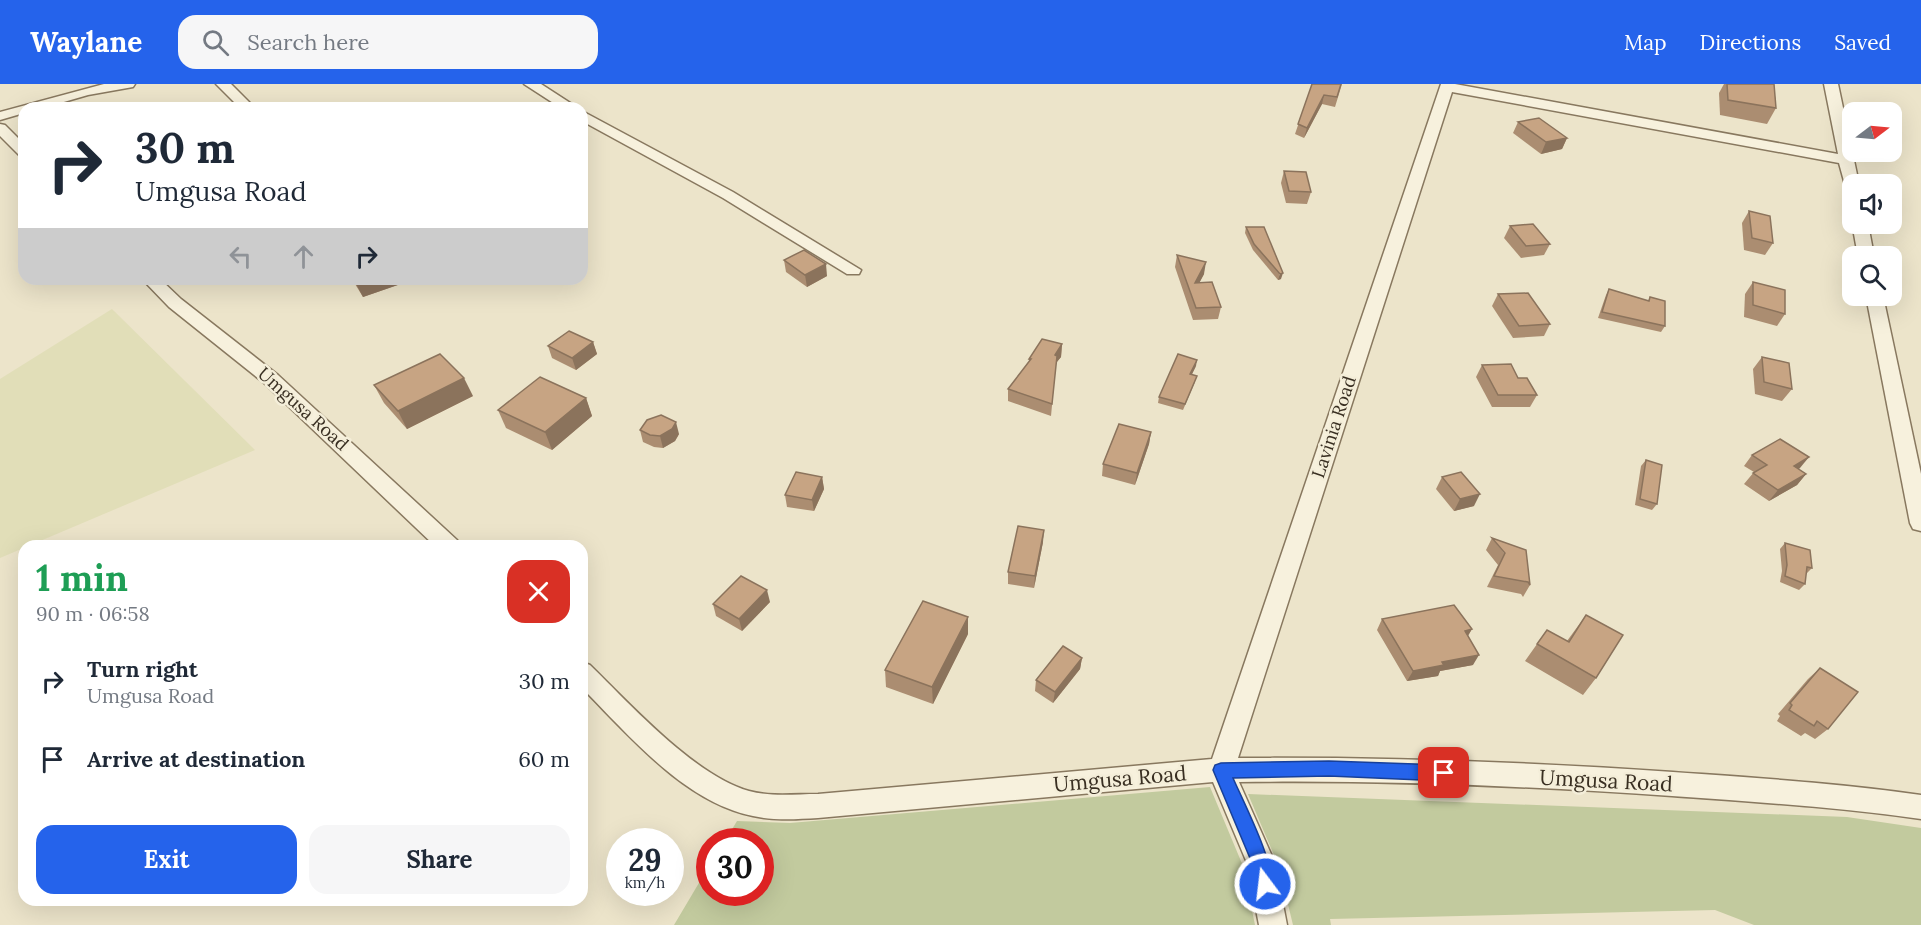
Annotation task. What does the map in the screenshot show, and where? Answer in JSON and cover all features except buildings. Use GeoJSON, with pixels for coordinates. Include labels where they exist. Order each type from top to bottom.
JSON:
{"type":"FeatureCollection","features":[{"type":"Feature","properties":{"kind":"street"},"geometry":{"type":"LineString","coordinates":[[48,102],[86,91],[128,84]]}},
{"type":"Feature","properties":{"kind":"street"},"geometry":{"type":"LineString","coordinates":[[222,84],[242,102]]}},
{"type":"Feature","properties":{"kind":"street"},"geometry":{"type":"LineString","coordinates":[[531,84],[561,102]]}},
{"type":"Feature","properties":{"kind":"street"},"geometry":{"type":"LineString","coordinates":[[1831,84],[1842,140]]}},
{"type":"Feature","properties":{"kind":"street"},"geometry":{"type":"LineString","coordinates":[[1448,86],[1842,159]]}},
{"type":"Feature","properties":{"kind":"street","name":"Lavinia Road"},"geometry":{"type":"LineString","coordinates":[[1221,770],[1448,86]]}},
{"type":"Feature","properties":{"kind":"street"},"geometry":{"type":"LineString","coordinates":[[0,116],[18,111]]}},
{"type":"Feature","properties":{"kind":"street"},"geometry":{"type":"LineString","coordinates":[[588,118],[728,195],[853,270]]}},
{"type":"Feature","properties":{"kind":"street"},"geometry":{"type":"LineString","coordinates":[[0,128],[18,146]]}},
{"type":"Feature","properties":{"kind":"street","name":"Umgusa Road"},"geometry":{"type":"LineString","coordinates":[[156,285],[175,303],[279,386],[443,540]]}},
{"type":"Feature","properties":{"kind":"street"},"geometry":{"type":"LineString","coordinates":[[1876,306],[1921,523]]}},
{"type":"Feature","properties":{"kind":"street","name":"Umgusa Road"},"geometry":{"type":"LineString","coordinates":[[588,678],[691,773],[717,791],[747,803],[818,806],[1221,770],[1329,769],[1582,778],[1843,796],[1921,807]]}},
{"type":"Feature","properties":{"kind":"street"},"geometry":{"type":"LineString","coordinates":[[1221,770],[1261,863],[1273,925]]}},
{"type":"Feature","properties":{"kind":"shaded area"},"geometry":{"type":"Polygon","coordinates":[[[112,309],[255,450],[42,540],[18,540],[18,550],[0,558],[0,379],[112,309]]]}},
{"type":"Feature","properties":{"kind":"green space"},"geometry":{"type":"Polygon","coordinates":[[[1210,787],[1243,866],[1255,925],[674,925],[696,888],[696,906],[774,906],[774,828],[733,828],[737,821],[790,823],[1210,787]]]}},
{"type":"Feature","properties":{"kind":"green space"},"geometry":{"type":"Polygon","coordinates":[[[1248,794],[1847,817],[1921,828],[1921,925],[1754,925],[1715,910],[1330,919],[1331,925],[1293,925],[1279,867],[1248,794]]]}},
{"type":"Feature","properties":{"kind":"route"},"geometry":{"type":"LineString","coordinates":[[1265,884],[1261,863],[1221,770],[1329,769],[1444,773]]}}]}
